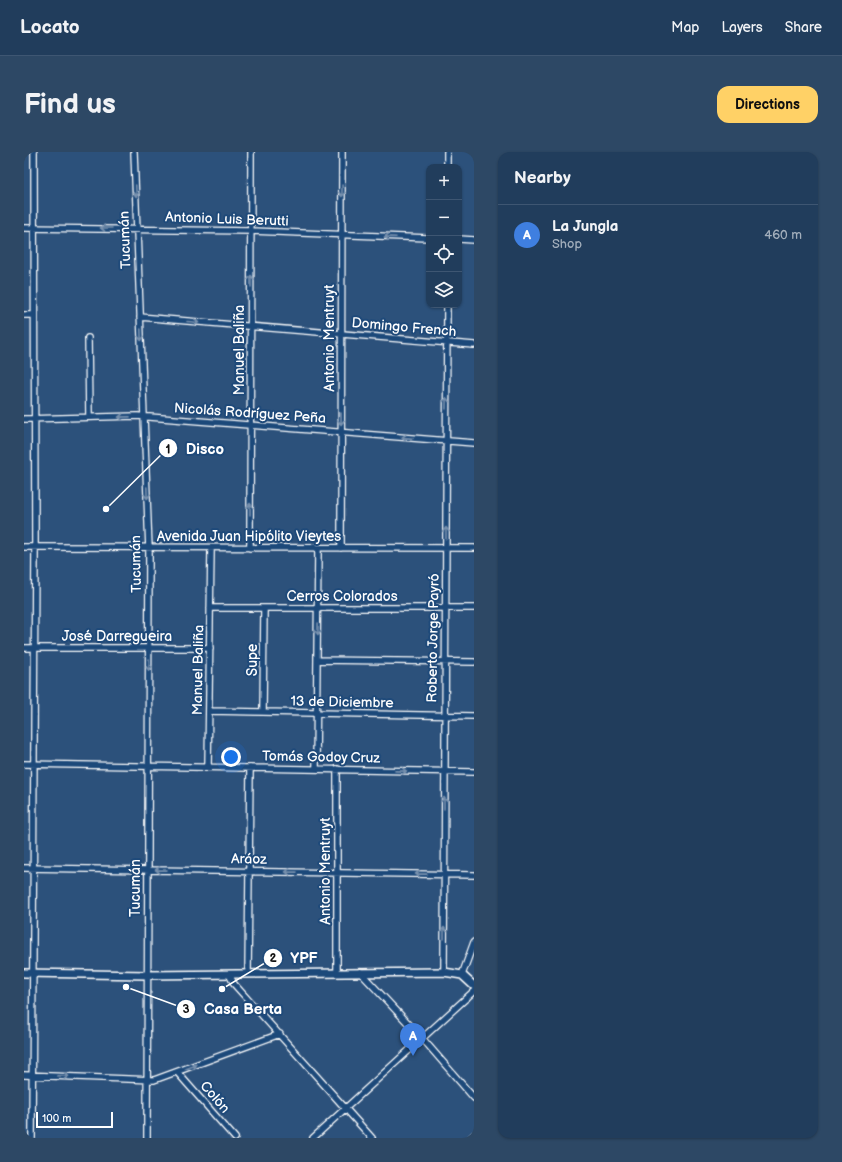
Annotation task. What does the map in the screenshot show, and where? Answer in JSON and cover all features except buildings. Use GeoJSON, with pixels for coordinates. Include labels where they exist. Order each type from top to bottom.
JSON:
{"type":"FeatureCollection","features":[{"type":"Feature","properties":{"kind":"main road"},"geometry":{"type":"LineString","coordinates":[[24,973],[148,975],[444,972],[462,974],[474,986]]}},
{"type":"Feature","properties":{"kind":"street"},"geometry":{"type":"LineString","coordinates":[[32,1138],[35,648],[33,315],[34,152]]}},
{"type":"Feature","properties":{"kind":"street","name":"Tucumán"},"geometry":{"type":"LineString","coordinates":[[134,152],[149,548],[149,648],[146,766],[148,975],[147,1138]]}},
{"type":"Feature","properties":{"kind":"street","name":"Manuel Baliña"},"geometry":{"type":"LineString","coordinates":[[250,548],[251,152]]}},
{"type":"Feature","properties":{"kind":"street","name":"Antonio Mentruyt"},"geometry":{"type":"LineString","coordinates":[[341,548],[342,152]]}},
{"type":"Feature","properties":{"kind":"street"},"geometry":{"type":"LineString","coordinates":[[447,152],[447,164]]}},
{"type":"Feature","properties":{"kind":"street","name":"Antonio Luis Berutti"},"geometry":{"type":"LineString","coordinates":[[24,228],[137,228],[426,238]]}},
{"type":"Feature","properties":{"kind":"street"},"geometry":{"type":"LineString","coordinates":[[462,239],[474,240]]}},
{"type":"Feature","properties":{"kind":"street","name":"Roberto Jorge Payró"},"geometry":{"type":"LineString","coordinates":[[444,972],[447,308]]}},
{"type":"Feature","properties":{"kind":"street"},"geometry":{"type":"LineString","coordinates":[[24,315],[33,315]]}},
{"type":"Feature","properties":{"kind":"street","name":"Domingo French"},"geometry":{"type":"LineString","coordinates":[[140,317],[474,345]]}},
{"type":"Feature","properties":{"kind":"street"},"geometry":{"type":"LineString","coordinates":[[88,338],[89,417]]}},
{"type":"Feature","properties":{"kind":"street","name":"Nicolás Rodríguez Peña"},"geometry":{"type":"LineString","coordinates":[[24,419],[144,417],[474,443]]}},
{"type":"Feature","properties":{"kind":"street","name":"Avenida Juan Hipólito Vieytes"},"geometry":{"type":"LineString","coordinates":[[24,547],[474,548]]}},
{"type":"Feature","properties":{"kind":"street","name":"Manuel Baliña"},"geometry":{"type":"LineString","coordinates":[[208,768],[211,548]]}},
{"type":"Feature","properties":{"kind":"street"},"geometry":{"type":"LineString","coordinates":[[316,769],[318,548]]}},
{"type":"Feature","properties":{"kind":"street","name":"Cerros Colorados"},"geometry":{"type":"LineString","coordinates":[[210,608],[474,608]]}},
{"type":"Feature","properties":{"kind":"street","name":"Supe"},"geometry":{"type":"LineString","coordinates":[[263,712],[264,608]]}},
{"type":"Feature","properties":{"kind":"street","name":"José Darregueira"},"geometry":{"type":"LineString","coordinates":[[24,648],[210,648]]}},
{"type":"Feature","properties":{"kind":"street"},"geometry":{"type":"LineString","coordinates":[[317,660],[474,662]]}},
{"type":"Feature","properties":{"kind":"street","name":"13 de Diciembre"},"geometry":{"type":"LineString","coordinates":[[209,711],[474,716]]}},
{"type":"Feature","properties":{"kind":"street","name":"Tomás Godoy Cruz"},"geometry":{"type":"LineString","coordinates":[[24,764],[474,772]]}},
{"type":"Feature","properties":{"kind":"street"},"geometry":{"type":"LineString","coordinates":[[248,974],[250,768]]}},
{"type":"Feature","properties":{"kind":"street","name":"Antonio Mentruyt"},"geometry":{"type":"LineString","coordinates":[[337,769],[337,973]]}},
{"type":"Feature","properties":{"kind":"street","name":"Aráoz"},"geometry":{"type":"LineString","coordinates":[[24,868],[474,875]]}},
{"type":"Feature","properties":{"kind":"street"},"geometry":{"type":"LineString","coordinates":[[462,974],[474,942]]}},
{"type":"Feature","properties":{"kind":"street"},"geometry":{"type":"LineString","coordinates":[[360,972],[422,1038],[474,1098]]}},
{"type":"Feature","properties":{"kind":"street"},"geometry":{"type":"LineString","coordinates":[[229,974],[234,984],[347,1108],[372,1138]]}},
{"type":"Feature","properties":{"kind":"street"},"geometry":{"type":"LineString","coordinates":[[312,1138],[347,1108],[474,990]]}},
{"type":"Feature","properties":{"kind":"street"},"geometry":{"type":"LineString","coordinates":[[24,1075],[147,1080],[158,1079],[280,1034]]}},
{"type":"Feature","properties":{"kind":"street","name":"Colón"},"geometry":{"type":"LineString","coordinates":[[177,1072],[235,1138]]}},
{"type":"Feature","properties":{"kind":"street"},"geometry":{"type":"LineString","coordinates":[[471,1138],[474,1135]]}},
{"type":"Feature","properties":{"kind":"place","name":"Disco"},"geometry":{"type":"Point","coordinates":[106,509]}},
{"type":"Feature","properties":{"kind":"place","name":"Casa Berta"},"geometry":{"type":"Point","coordinates":[126,987]}},
{"type":"Feature","properties":{"kind":"place","name":"YPF"},"geometry":{"type":"Point","coordinates":[222,989]}},
{"type":"Feature","properties":{"kind":"place","name":"La Jungla"},"geometry":{"type":"Point","coordinates":[413,1056]}}]}
